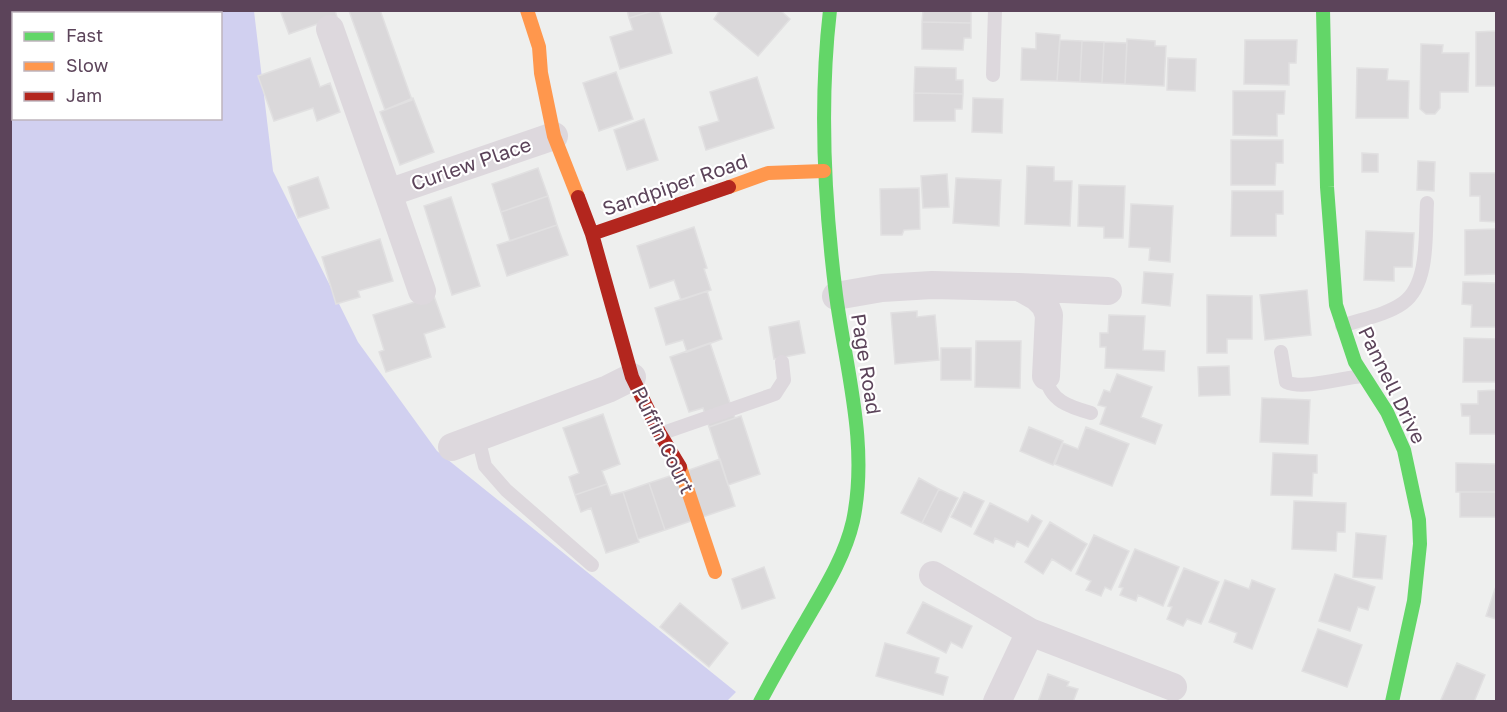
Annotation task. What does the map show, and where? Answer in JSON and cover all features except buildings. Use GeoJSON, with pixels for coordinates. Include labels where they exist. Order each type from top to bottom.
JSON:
{"type":"FeatureCollection","features":[{"type":"Feature","properties":{"kind":"street","name":"Sandpiper Road"},"geometry":{"type":"LineString","coordinates":[[527,10],[539,46],[541,74],[554,136],[592,234],[768,173],[824,171]]}},
{"type":"Feature","properties":{"kind":"street","name":"Page Road"},"geometry":{"type":"LineString","coordinates":[[759,702],[825,589],[845,547],[853,522],[860,470],[859,441],[836,296],[824,171],[825,58],[830,10]]}},
{"type":"Feature","properties":{"kind":"street","name":"Pannell Drive"},"geometry":{"type":"LineString","coordinates":[[1323,10],[1328,211],[1336,305],[1355,362],[1387,412],[1404,450],[1419,520],[1420,544],[1414,601],[1392,702]]}},
{"type":"Feature","properties":{"kind":"street","name":"Curlew Place"},"geometry":{"type":"LineString","coordinates":[[330,29],[422,291]]}},
{"type":"Feature","properties":{"kind":"street","name":"Curlew Place"},"geometry":{"type":"LineString","coordinates":[[388,193],[554,136]]}},
{"type":"Feature","properties":{"kind":"street","name":"Puffin Court"},"geometry":{"type":"LineString","coordinates":[[592,234],[632,377],[660,434],[682,470],[715,572]]}},
{"type":"Feature","properties":{"kind":"street"},"geometry":{"type":"LineString","coordinates":[[836,296],[882,288],[932,285],[1108,291]]}},
{"type":"Feature","properties":{"kind":"street"},"geometry":{"type":"LineString","coordinates":[[1019,287],[1037,297],[1045,305],[1049,315],[1046,376]]}},
{"type":"Feature","properties":{"kind":"street","name":"Puffin Court"},"geometry":{"type":"LineString","coordinates":[[465,443],[608,389],[632,377]]}},
{"type":"Feature","properties":{"kind":"street"},"geometry":{"type":"LineString","coordinates":[[933,575],[1030,632],[1173,687]]}},
{"type":"Feature","properties":{"kind":"street"},"geometry":{"type":"LineString","coordinates":[[997,702],[1030,632]]}},
{"type":"Feature","properties":{"kind":"lane"},"geometry":{"type":"LineString","coordinates":[[993,75],[995,10]]}},
{"type":"Feature","properties":{"kind":"lane"},"geometry":{"type":"LineString","coordinates":[[1342,326],[1391,309],[1411,296],[1418,286],[1422,274],[1427,203]]}},
{"type":"Feature","properties":{"kind":"lane"},"geometry":{"type":"LineString","coordinates":[[1281,352],[1286,382],[1293,385],[1304,386],[1364,375]]}},
{"type":"Feature","properties":{"kind":"lane"},"geometry":{"type":"LineString","coordinates":[[660,434],[775,393],[784,380],[782,362]]}},
{"type":"Feature","properties":{"kind":"lane"},"geometry":{"type":"LineString","coordinates":[[1046,376],[1050,391],[1062,403],[1091,413]]}},
{"type":"Feature","properties":{"kind":"lane"},"geometry":{"type":"LineString","coordinates":[[465,443],[506,490],[592,565]]}},
{"type":"Feature","properties":{"kind":"shaded area"},"geometry":{"type":"Polygon","coordinates":[[[10,11],[254,11],[273,171],[358,342],[437,451],[736,692],[726,702],[11,701],[10,11]]]}},
{"type":"Feature","properties":{"kind":"traffic: fast"},"geometry":{"type":"LineString","coordinates":[[760,702],[840,559],[853,521],[857,493],[858,464],[854,408],[836,295],[828,224],[824,117],[830,10]]}},
{"type":"Feature","properties":{"kind":"traffic: fast"},"geometry":{"type":"LineString","coordinates":[[1323,10],[1327,187],[1336,305],[1355,362],[1387,412],[1404,450],[1419,520],[1420,544],[1414,601],[1392,702]]}},
{"type":"Feature","properties":{"kind":"traffic: slow"},"geometry":{"type":"LineString","coordinates":[[527,10],[539,47],[541,73],[554,136],[578,197]]}},
{"type":"Feature","properties":{"kind":"traffic: slow"},"geometry":{"type":"LineString","coordinates":[[729,187],[768,173],[824,171]]}},
{"type":"Feature","properties":{"kind":"traffic: slow"},"geometry":{"type":"LineString","coordinates":[[680,467],[715,572]]}},
{"type":"Feature","properties":{"kind":"traffic: jam"},"geometry":{"type":"LineString","coordinates":[[578,197],[592,234],[729,187]]}},
{"type":"Feature","properties":{"kind":"traffic: jam"},"geometry":{"type":"LineString","coordinates":[[592,234],[632,377],[660,434],[680,467]]}}]}
